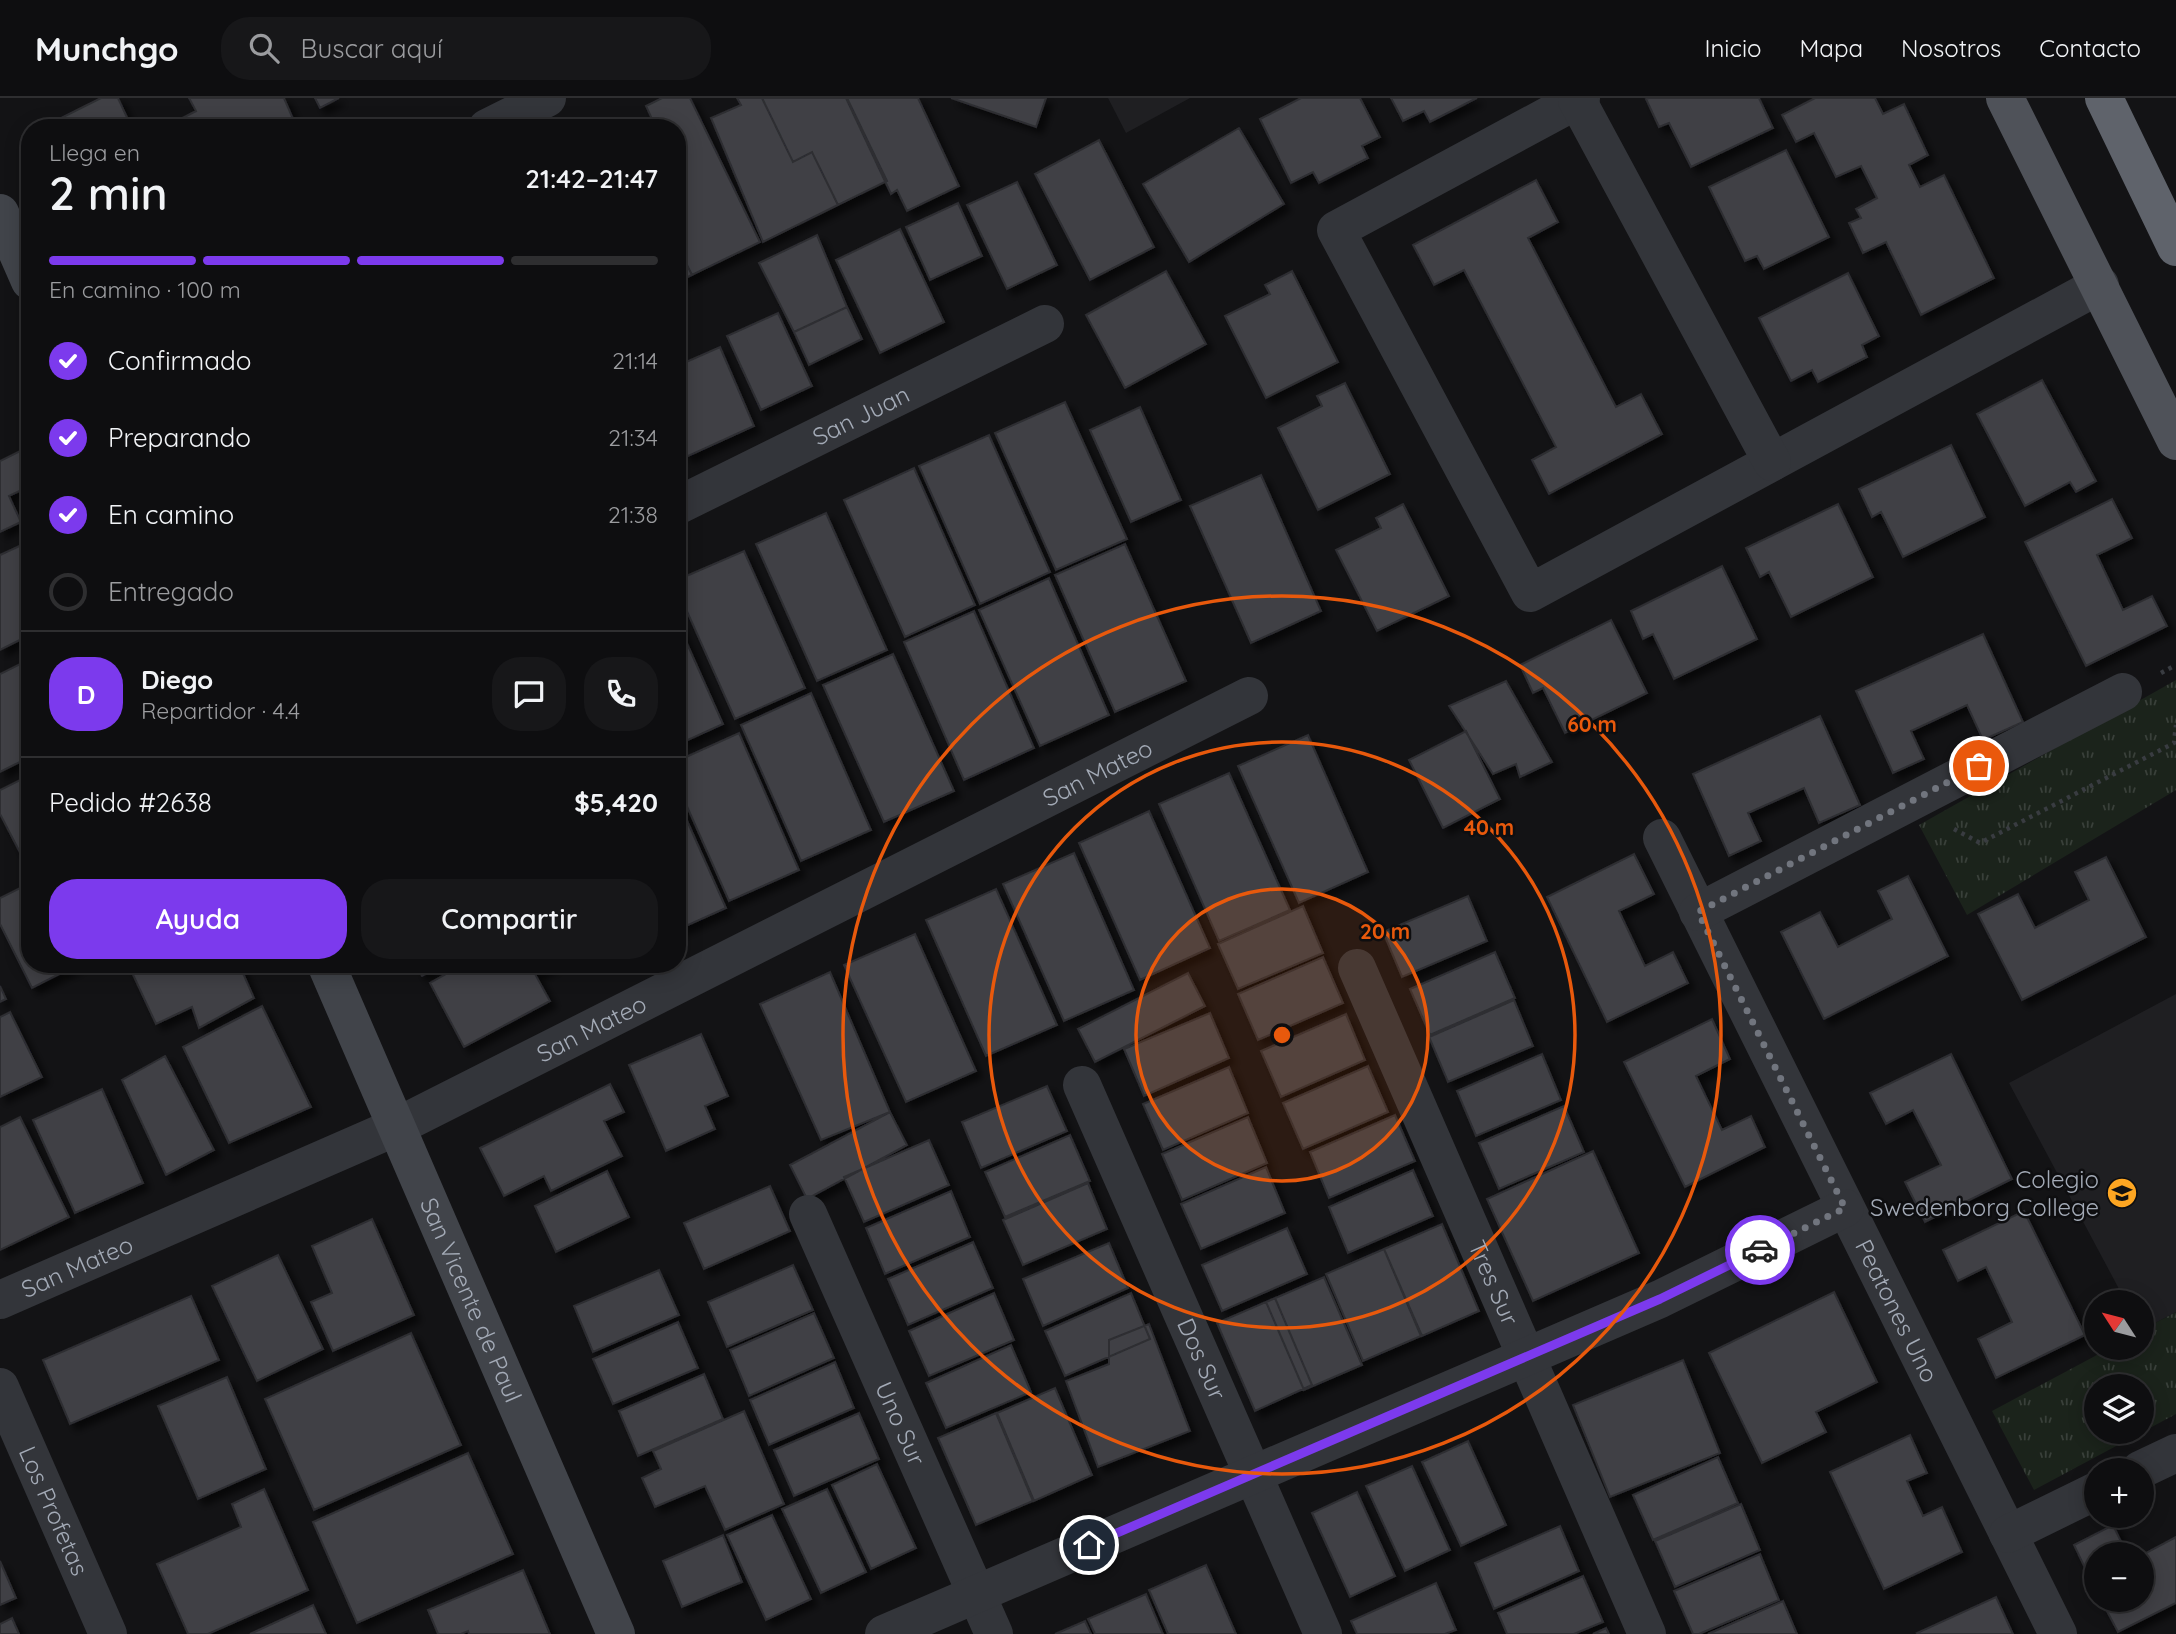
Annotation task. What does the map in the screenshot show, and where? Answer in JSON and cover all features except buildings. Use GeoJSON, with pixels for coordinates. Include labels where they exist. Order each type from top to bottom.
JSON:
{"type":"FeatureCollection","features":[{"type":"Feature","properties":{"kind":"highway"},"geometry":{"type":"LineString","coordinates":[[2104,98],[2176,247]]}},
{"type":"Feature","properties":{"kind":"main road"},"geometry":{"type":"LineString","coordinates":[[2005,98],[2176,441]]}},
{"type":"Feature","properties":{"kind":"street"},"geometry":{"type":"LineString","coordinates":[[505,119],[547,98]]}},
{"type":"Feature","properties":{"kind":"street"},"geometry":{"type":"LineString","coordinates":[[1772,462],[1579,99],[1336,230],[1530,593],[2100,285]]}},
{"type":"Feature","properties":{"kind":"street"},"geometry":{"type":"LineString","coordinates":[[0,213],[21,261]]}},
{"type":"Feature","properties":{"kind":"street","name":"San Juan"},"geometry":{"type":"LineString","coordinates":[[686,502],[1045,324]]}},
{"type":"Feature","properties":{"kind":"street"},"geometry":{"type":"LineString","coordinates":[[1698,912],[2123,692]]}},
{"type":"Feature","properties":{"kind":"street","name":"San Mateo"},"geometry":{"type":"LineString","coordinates":[[0,1300],[396,1127],[1249,696]]}},
{"type":"Feature","properties":{"kind":"street","name":"Peatones Uno"},"geometry":{"type":"LineString","coordinates":[[1662,838],[2058,1634]]}},
{"type":"Feature","properties":{"kind":"street","name":"Tres Sur"},"geometry":{"type":"LineString","coordinates":[[1357,968],[1647,1634]]}},
{"type":"Feature","properties":{"kind":"street","name":"San Vicente de Paul"},"geometry":{"type":"LineString","coordinates":[[330,973],[616,1634]]}},
{"type":"Feature","properties":{"kind":"street","name":"Dos Sur"},"geometry":{"type":"LineString","coordinates":[[1082,1085],[1323,1634]]}},
{"type":"Feature","properties":{"kind":"street"},"geometry":{"type":"LineString","coordinates":[[884,1634],[1660,1299],[1845,1208]]}},
{"type":"Feature","properties":{"kind":"street","name":"Uno Sur"},"geometry":{"type":"LineString","coordinates":[[808,1214],[993,1634]]}},
{"type":"Feature","properties":{"kind":"street","name":"Los Profetas"},"geometry":{"type":"LineString","coordinates":[[0,1387],[108,1634]]}},
{"type":"Feature","properties":{"kind":"street"},"geometry":{"type":"LineString","coordinates":[[2154,1463],[2176,1452]]}},
{"type":"Feature","properties":{"kind":"street"},"geometry":{"type":"LineString","coordinates":[[2008,1534],[2084,1497]]}},
{"type":"Feature","properties":{"kind":"path"},"geometry":{"type":"LineString","coordinates":[[1908,804],[1980,844],[2174,743],[2176,725]]}},
{"type":"Feature","properties":{"kind":"shaded area"},"geometry":{"type":"Polygon","coordinates":[[[1108,98],[1190,98],[1126,133],[1108,98]]]}},
{"type":"Feature","properties":{"kind":"shaded area","name":"Colegio Swedenborg College"},"geometry":{"type":"Polygon","coordinates":[[[2176,994],[2176,1312],[2154,1324],[2154,1290],[2120,1290],[2009,1083],[2176,994]]]}},
{"type":"Feature","properties":{"kind":"green space"},"geometry":{"type":"Polygon","coordinates":[[[2176,680],[2176,790],[1967,915],[1919,825],[2176,680]]]}},
{"type":"Feature","properties":{"kind":"green space"},"geometry":{"type":"Polygon","coordinates":[[[2176,1312],[2176,1414],[2154,1426],[2154,1374],[2084,1374],[2084,1444],[2120,1444],[2094,1458],[2084,1458],[2084,1463],[2034,1490],[1992,1411],[2088,1360],[2154,1360],[2154,1324],[2176,1312]]]}},
{"type":"Feature","properties":{"kind":"way so far"},"geometry":{"type":"LineString","coordinates":[[1760,1250],[1845,1208],[1698,912],[1979,766]]}},
{"type":"Feature","properties":{"kind":"place","name":"Colegio Swedenborg College"},"geometry":{"type":"Point","coordinates":[2122,1193]}},
{"type":"Feature","properties":{"kind":"route"},"geometry":{"type":"LineString","coordinates":[[1089,1545],[1660,1299],[1760,1250]]}}]}
